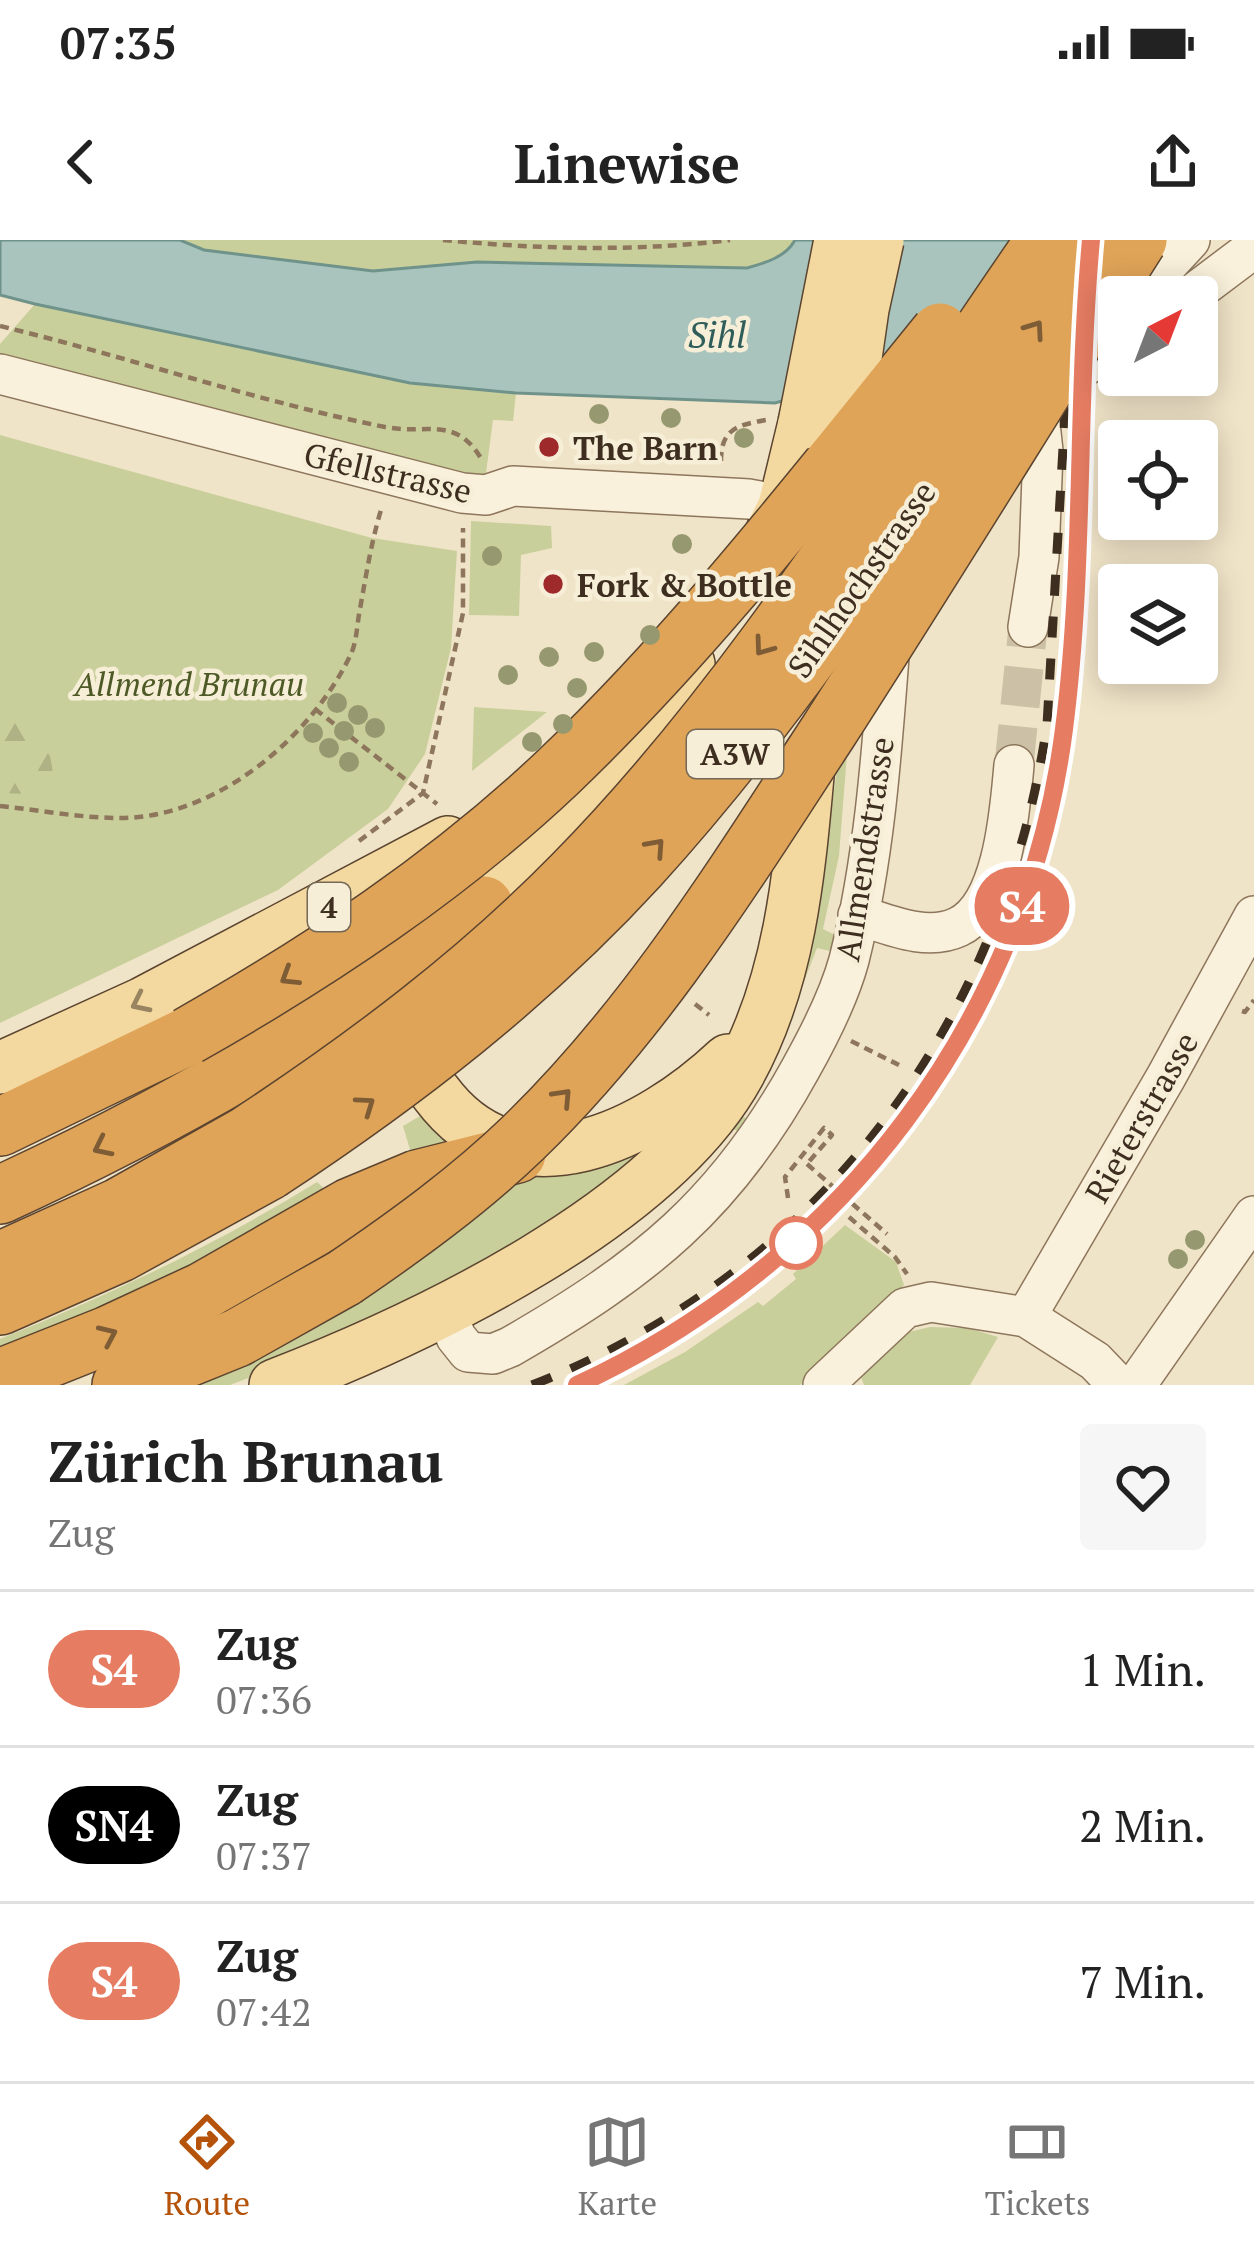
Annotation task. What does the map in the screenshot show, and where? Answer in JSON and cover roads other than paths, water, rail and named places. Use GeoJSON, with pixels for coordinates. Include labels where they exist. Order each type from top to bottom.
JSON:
{"type":"FeatureCollection","features":[{"type":"Feature","properties":{"kind":"highway"},"geometry":{"type":"LineString","coordinates":[[0,1127],[188,1036],[286,979],[379,918],[556,773],[697,627],[1015,240]]}},
{"type":"Feature","properties":{"kind":"highway","name":"Sihlhochstrasse"},"geometry":{"type":"LineString","coordinates":[[258,1153],[374,1048],[460,980],[628,817],[773,633],[1045,240]]}},
{"type":"Feature","properties":{"kind":"highway","name":"Sihlhochstrasse"},"geometry":{"type":"LineString","coordinates":[[258,1153],[399,1082],[578,929],[690,809],[787,686],[1097,240]]}},
{"type":"Feature","properties":{"kind":"highway"},"geometry":{"type":"LineString","coordinates":[[121,1385],[236,1338],[344,1278],[439,1211],[521,1139],[596,1060],[672,965],[922,587],[1138,240]]}},
{"type":"Feature","properties":{"kind":"highway"},"geometry":{"type":"LineString","coordinates":[[0,1195],[209,1091],[321,1021],[484,904]]}},
{"type":"Feature","properties":{"kind":"highway"},"geometry":{"type":"LineString","coordinates":[[0,1378],[203,1291],[350,1207],[429,1175],[523,1152]]}},
{"type":"Feature","properties":{"kind":"highway","name":"A3W"},"geometry":{"type":"LineString","coordinates":[[0,1261],[119,1207],[258,1153]]}},
{"type":"Feature","properties":{"kind":"highway","name":"A3W"},"geometry":{"type":"LineString","coordinates":[[0,1306],[121,1252],[258,1153]]}},
{"type":"Feature","properties":{"kind":"main road","name":"4"},"geometry":{"type":"LineString","coordinates":[[826,418],[840,240]]}},
{"type":"Feature","properties":{"kind":"main road","name":"4"},"geometry":{"type":"LineString","coordinates":[[0,1068],[315,915],[503,811],[647,723],[747,585],[826,418],[860,328],[878,240]]}},
{"type":"Feature","properties":{"kind":"main road","name":"Allmendstrasse"},"geometry":{"type":"LineString","coordinates":[[274,1385],[446,1308],[562,1242],[673,1159],[723,1100],[767,1011],[797,892],[823,618],[826,418]]}},
{"type":"Feature","properties":{"kind":"main road"},"geometry":{"type":"LineString","coordinates":[[767,1011],[733,1055],[668,1110],[615,1136],[557,1150],[523,1152],[453,1113],[418,1070],[408,1037],[412,1005],[426,975],[484,904],[548,844],[647,723],[682,721],[731,733],[770,761],[806,803]]}},
{"type":"Feature","properties":{"kind":"street"},"geometry":{"type":"LineString","coordinates":[[1157,276],[1190,240]]}},
{"type":"Feature","properties":{"kind":"street"},"geometry":{"type":"LineString","coordinates":[[1217,276],[1254,248]]}},
{"type":"Feature","properties":{"kind":"street"},"geometry":{"type":"LineString","coordinates":[[823,618],[870,513],[981,423],[1098,359]]}},
{"type":"Feature","properties":{"kind":"street","name":"Gfellstrasse"},"geometry":{"type":"LineString","coordinates":[[0,374],[481,492],[513,486],[784,506]]}},
{"type":"Feature","properties":{"kind":"street"},"geometry":{"type":"LineString","coordinates":[[1028,627],[1039,557],[1043,451],[1037,392]]}},
{"type":"Feature","properties":{"kind":"street"},"geometry":{"type":"LineString","coordinates":[[826,418],[891,434],[981,423]]}},
{"type":"Feature","properties":{"kind":"street","name":"Allmendstrasse"},"geometry":{"type":"LineString","coordinates":[[446,1308],[462,1346],[475,1354],[494,1354],[611,1286],[716,1195],[770,1125],[820,1033],[848,964],[879,784],[894,600],[913,478]]}},
{"type":"Feature","properties":{"kind":"street"},"geometry":{"type":"LineString","coordinates":[[858,915],[914,932],[961,927],[982,905],[993,879],[1008,830],[1014,765]]}},
{"type":"Feature","properties":{"kind":"street","name":"Rieterstrasse"},"geometry":{"type":"LineString","coordinates":[[1026,1317],[1254,916]]}},
{"type":"Feature","properties":{"kind":"street"},"geometry":{"type":"LineString","coordinates":[[1136,1385],[1254,1216]]}},
{"type":"Feature","properties":{"kind":"street"},"geometry":{"type":"LineString","coordinates":[[823,1385],[905,1308],[931,1302],[1026,1317],[1095,1361],[1118,1385]]}},
{"type":"Feature","properties":{"kind":"water","name":"Sihl"},"geometry":{"type":"Polygon","coordinates":[[[0,240],[180,240],[204,250],[373,271],[477,262],[747,268],[781,255],[795,240],[1144,240],[892,370],[775,403],[516,393],[410,383],[0,295],[0,240]]]}},
{"type":"Feature","properties":{"kind":"tunnel"},"geometry":{"type":"LineString","coordinates":[[1014,765],[1028,627]]}},
{"type":"Feature","properties":{"kind":"railway"},"geometry":{"type":"LineString","coordinates":[[532,1385],[635,1337],[727,1277],[809,1207],[880,1126],[940,1037],[988,940],[1024,835],[1047,725],[1075,240]]}},
{"type":"Feature","properties":{"kind":"train","name":"S4"},"geometry":{"type":"LineString","coordinates":[[577,1385],[709,1312],[761,1274],[824,1217],[872,1166],[922,1100],[961,1039],[995,972],[1038,857],[1064,733],[1091,240]]}},
{"type":"Feature","properties":{"kind":"place","name":"The Barn"},"geometry":{"type":"Point","coordinates":[549,447]}},
{"type":"Feature","properties":{"kind":"place","name":"Fork & Bottle"},"geometry":{"type":"Point","coordinates":[553,584]}},
{"type":"Feature","properties":{"kind":"park label","name":"Allmend Brunau"},"geometry":{"type":"Point","coordinates":[189,683]}}]}
